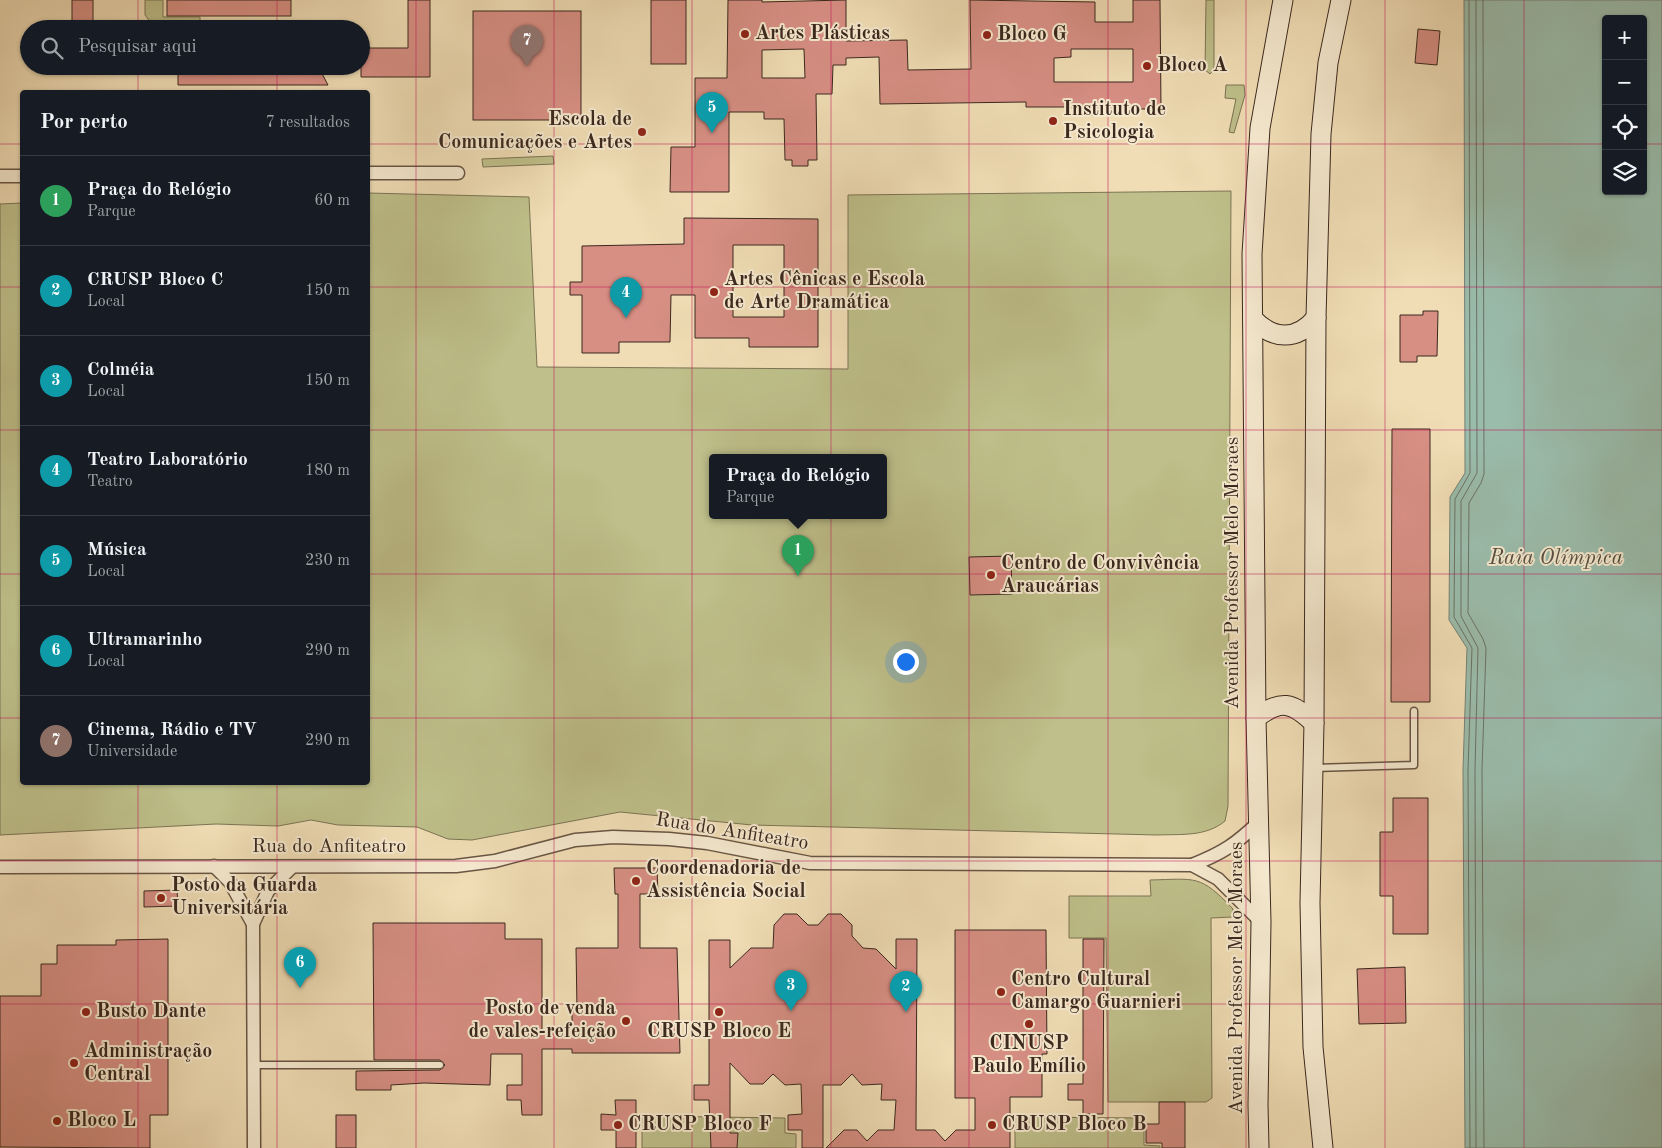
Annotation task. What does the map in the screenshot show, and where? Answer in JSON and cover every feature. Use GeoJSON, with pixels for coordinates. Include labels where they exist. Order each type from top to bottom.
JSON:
{"type":"FeatureCollection","features":[{"type":"Feature","properties":{"kind":"street","name":"Avenida Professor Melo Moraes"},"geometry":{"type":"LineString","coordinates":[[1259,1148],[1261,922],[1256,718],[1252,254],[1260,128],[1283,0]]}},
{"type":"Feature","properties":{"kind":"street"},"geometry":{"type":"LineString","coordinates":[[1322,1148],[1313,1047],[1310,904],[1314,723],[1316,318],[1322,134],[1328,63],[1341,0]]}},
{"type":"Feature","properties":{"kind":"street"},"geometry":{"type":"LineString","coordinates":[[370,172],[458,173]]}},
{"type":"Feature","properties":{"kind":"street"},"geometry":{"type":"LineString","coordinates":[[0,176],[20,176]]}},
{"type":"Feature","properties":{"kind":"street"},"geometry":{"type":"LineString","coordinates":[[1253,319],[1261,328],[1272,334],[1284,336],[1297,334],[1308,328],[1316,318]]}},
{"type":"Feature","properties":{"kind":"street"},"geometry":{"type":"LineString","coordinates":[[1256,718],[1267,710],[1288,704],[1296,707],[1314,723]]}},
{"type":"Feature","properties":{"kind":"street","name":"Rua do Anfiteatro"},"geometry":{"type":"LineString","coordinates":[[0,867],[456,866],[495,861],[575,840],[613,837],[669,838],[707,843],[810,863],[1192,865],[1219,854],[1236,844],[1260,821]]}},
{"type":"Feature","properties":{"kind":"street","name":"Rua do Anfiteatro"},"geometry":{"type":"LineString","coordinates":[[1192,865],[1218,880],[1261,922]]}},
{"type":"Feature","properties":{"kind":"street"},"geometry":{"type":"LineString","coordinates":[[214,866],[230,882],[253,924]]}},
{"type":"Feature","properties":{"kind":"street"},"geometry":{"type":"LineString","coordinates":[[254,1148],[253,924],[268,891],[292,867]]}},
{"type":"Feature","properties":{"kind":"lane"},"geometry":{"type":"LineString","coordinates":[[1313,768],[1414,766],[1414,711]]}},
{"type":"Feature","properties":{"kind":"lane"},"geometry":{"type":"LineString","coordinates":[[254,1065],[440,1065]]}},
{"type":"Feature","properties":{"kind":"green space"},"geometry":{"type":"Polygon","coordinates":[[[145,0],[163,0],[163,17],[200,17],[200,20],[149,20],[145,15],[145,0]]]}},
{"type":"Feature","properties":{"kind":"green space"},"geometry":{"type":"Polygon","coordinates":[[[1206,0],[1214,0],[1214,70],[1210,74],[1205,70],[1206,0]]]}},
{"type":"Feature","properties":{"kind":"green space"},"geometry":{"type":"Polygon","coordinates":[[[1226,85],[1244,85],[1245,95],[1234,133],[1229,132],[1236,99],[1225,98],[1226,85]]]}},
{"type":"Feature","properties":{"kind":"green space"},"geometry":{"type":"Polygon","coordinates":[[[553,156],[554,164],[483,167],[482,159],[553,156]]]}},
{"type":"Feature","properties":{"kind":"green space"},"geometry":{"type":"Polygon","coordinates":[[[1231,191],[1228,806],[1225,821],[1210,830],[1201,832],[1157,835],[752,825],[620,812],[472,840],[448,839],[417,827],[338,825],[311,820],[278,826],[216,824],[0,835],[0,204],[20,203],[20,785],[370,785],[370,193],[529,197],[537,367],[848,369],[848,195],[1231,191]]]}},
{"type":"Feature","properties":{"kind":"green space"},"geometry":{"type":"Polygon","coordinates":[[[1178,879],[1196,881],[1213,890],[1233,909],[1233,917],[1211,918],[1212,1098],[1206,1102],[1108,1102],[1106,938],[1069,938],[1069,896],[1151,896],[1150,880],[1178,879]]]}},
{"type":"Feature","properties":{"kind":"green space"},"geometry":{"type":"Polygon","coordinates":[[[642,1116],[785,1118],[785,1133],[796,1134],[796,1148],[642,1148],[642,1116]]]}},
{"type":"Feature","properties":{"kind":"green space"},"geometry":{"type":"Polygon","coordinates":[[[1015,1117],[1144,1118],[1144,1145],[1160,1146],[1160,1148],[1015,1148],[1015,1117]]]}},
{"type":"Feature","properties":{"kind":"water","name":"Raia Olímpica"},"geometry":{"type":"Polygon","coordinates":[[[1464,0],[1662,0],[1662,1148],[1465,1148],[1463,770],[1467,648],[1449,620],[1450,497],[1465,473],[1464,0]]]}},
{"type":"Feature","properties":{"kind":"building"},"geometry":{"type":"Polygon","coordinates":[[[72,0],[93,0],[93,20],[72,20],[72,0]]]}},
{"type":"Feature","properties":{"kind":"building"},"geometry":{"type":"Polygon","coordinates":[[[167,0],[291,0],[291,16],[167,16],[167,0]]]}},
{"type":"Feature","properties":{"kind":"building"},"geometry":{"type":"Polygon","coordinates":[[[408,0],[430,0],[430,77],[361,77],[361,75],[370,75],[370,48],[408,48],[408,0]]]}},
{"type":"Feature","properties":{"kind":"building"},"geometry":{"type":"Polygon","coordinates":[[[651,0],[686,0],[686,64],[651,64],[651,0]]]}},
{"type":"Feature","properties":{"kind":"building"},"geometry":{"type":"Polygon","coordinates":[[[728,0],[762,0],[762,2],[846,0],[846,41],[907,40],[908,70],[971,69],[970,0],[1095,2],[1095,22],[1133,22],[1133,0],[1160,0],[1161,109],[1095,109],[1095,115],[1077,115],[1077,107],[1026,107],[1026,102],[880,104],[879,57],[846,58],[846,65],[833,65],[832,94],[816,94],[817,160],[808,160],[808,166],[792,166],[792,160],[785,160],[784,119],[764,119],[764,112],[729,112],[729,192],[670,192],[671,147],[695,147],[695,78],[727,78],[728,0]],[[804,49],[762,50],[762,78],[805,78],[804,49]],[[1071,49],[1071,57],[1054,58],[1054,82],[1133,82],[1133,49],[1071,49]]]}},
{"type":"Feature","properties":{"kind":"building"},"geometry":{"type":"Polygon","coordinates":[[[473,11],[581,11],[581,120],[473,120],[473,11]]]}},
{"type":"Feature","properties":{"kind":"building"},"geometry":{"type":"Polygon","coordinates":[[[1418,29],[1440,31],[1437,65],[1415,63],[1418,29]]]}},
{"type":"Feature","properties":{"kind":"building"},"geometry":{"type":"Polygon","coordinates":[[[178,75],[323,75],[328,85],[178,85],[178,75]]]}},
{"type":"Feature","properties":{"kind":"building"},"geometry":{"type":"Polygon","coordinates":[[[684,218],[818,219],[818,347],[749,347],[749,338],[695,338],[695,295],[671,295],[670,342],[619,342],[619,353],[582,353],[582,295],[570,295],[570,282],[582,282],[582,246],[684,244],[684,218]],[[733,245],[733,317],[784,317],[784,245],[733,245]]]}},
{"type":"Feature","properties":{"kind":"building"},"geometry":{"type":"Polygon","coordinates":[[[1423,311],[1438,311],[1437,356],[1417,356],[1417,362],[1400,362],[1400,315],[1423,315],[1423,311]]]}},
{"type":"Feature","properties":{"kind":"building"},"geometry":{"type":"Polygon","coordinates":[[[1392,429],[1430,429],[1430,702],[1391,702],[1392,429]]]}},
{"type":"Feature","properties":{"kind":"building","name":"Centro de Convivência Araucárias"},"geometry":{"type":"Polygon","coordinates":[[[1011,556],[1012,594],[970,595],[969,557],[1011,556]]]}},
{"type":"Feature","properties":{"kind":"building"},"geometry":{"type":"Polygon","coordinates":[[[1393,798],[1428,798],[1428,934],[1393,934],[1393,896],[1380,896],[1380,832],[1393,832],[1393,798]]]}},
{"type":"Feature","properties":{"kind":"building"},"geometry":{"type":"Polygon","coordinates":[[[614,868],[657,868],[658,894],[640,894],[640,948],[677,948],[680,1053],[572,1053],[572,1049],[542,1049],[542,1115],[522,1115],[521,1100],[507,1100],[507,1085],[522,1085],[522,1054],[491,1054],[490,1085],[424,1083],[391,1085],[391,1090],[356,1090],[356,1071],[440,1070],[445,1065],[440,1060],[374,1060],[373,923],[505,923],[505,939],[542,939],[542,1032],[572,1032],[572,1010],[577,1010],[576,948],[618,948],[618,894],[615,894],[614,868]]]}},
{"type":"Feature","properties":{"kind":"building","name":"Posto da Guarda Universitária"},"geometry":{"type":"Polygon","coordinates":[[[177,890],[178,906],[144,907],[144,891],[177,890]]]}},
{"type":"Feature","properties":{"kind":"building"},"geometry":{"type":"Polygon","coordinates":[[[784,914],[797,914],[808,925],[818,925],[828,914],[841,914],[852,925],[852,936],[863,948],[876,949],[896,969],[896,939],[917,939],[916,1130],[935,1130],[945,1141],[956,1130],[975,1130],[975,1098],[955,1098],[955,930],[1046,930],[1047,1054],[1042,1054],[1042,1097],[1010,1097],[1010,1148],[826,1148],[844,1130],[857,1130],[867,1141],[878,1130],[894,1130],[896,1100],[881,1100],[882,1084],[862,1085],[852,1074],[841,1085],[823,1085],[823,1148],[802,1148],[802,1130],[788,1130],[788,1115],[802,1114],[801,1084],[785,1085],[773,1074],[763,1084],[750,1084],[730,1063],[730,1133],[738,1133],[737,1148],[711,1148],[709,1100],[694,1100],[694,1085],[709,1085],[709,940],[730,940],[730,968],[751,948],[773,948],[774,925],[784,914]]]}},
{"type":"Feature","properties":{"kind":"building"},"geometry":{"type":"Polygon","coordinates":[[[168,939],[168,1115],[150,1115],[150,1148],[0,1147],[0,996],[41,996],[41,964],[57,964],[57,945],[116,945],[116,940],[168,939]]]}},
{"type":"Feature","properties":{"kind":"building"},"geometry":{"type":"Polygon","coordinates":[[[1083,939],[1104,939],[1103,1114],[1083,1114],[1083,1100],[1068,1100],[1068,1084],[1083,1084],[1083,939]]]}},
{"type":"Feature","properties":{"kind":"building"},"geometry":{"type":"Polygon","coordinates":[[[1405,967],[1406,1023],[1359,1024],[1357,969],[1405,967]]]}},
{"type":"Feature","properties":{"kind":"building","name":"CRUSP Bloco F"},"geometry":{"type":"Polygon","coordinates":[[[615,1100],[636,1100],[636,1148],[616,1148],[616,1130],[601,1130],[601,1114],[616,1115],[615,1100]]]}},
{"type":"Feature","properties":{"kind":"building"},"geometry":{"type":"Polygon","coordinates":[[[1159,1102],[1185,1102],[1185,1148],[1162,1148],[1162,1143],[1146,1143],[1146,1124],[1159,1124],[1159,1102]]]}},
{"type":"Feature","properties":{"kind":"building"},"geometry":{"type":"Polygon","coordinates":[[[336,1115],[356,1115],[356,1148],[336,1148],[336,1115]]]}},
{"type":"Feature","properties":{"kind":"place","name":"Artes Plásticas"},"geometry":{"type":"Point","coordinates":[745,34]}},
{"type":"Feature","properties":{"kind":"place","name":"Bloco G"},"geometry":{"type":"Point","coordinates":[987,35]}},
{"type":"Feature","properties":{"kind":"place","name":"Cinema, Rádio e TV"},"geometry":{"type":"Point","coordinates":[527,66]}},
{"type":"Feature","properties":{"kind":"place","name":"Bloco A"},"geometry":{"type":"Point","coordinates":[1147,66]}},
{"type":"Feature","properties":{"kind":"place","name":"Instituto de Psicologia"},"geometry":{"type":"Point","coordinates":[1053,121]}},
{"type":"Feature","properties":{"kind":"place","name":"Escola de Comunicações e Artes"},"geometry":{"type":"Point","coordinates":[642,132]}},
{"type":"Feature","properties":{"kind":"place","name":"Música"},"geometry":{"type":"Point","coordinates":[712,133]}},
{"type":"Feature","properties":{"kind":"place","name":"Artes Cênicas e Escola de Arte Dramática"},"geometry":{"type":"Point","coordinates":[714,292]}},
{"type":"Feature","properties":{"kind":"place","name":"Teatro Laboratório"},"geometry":{"type":"Point","coordinates":[626,318]}},
{"type":"Feature","properties":{"kind":"place","name":"Centro de Convivência Araucárias"},"geometry":{"type":"Point","coordinates":[991,575]}},
{"type":"Feature","properties":{"kind":"place","name":"Praça do Relógio"},"geometry":{"type":"Point","coordinates":[798,576]}},
{"type":"Feature","properties":{"kind":"place","name":"Coordenadoria de Assistência Social"},"geometry":{"type":"Point","coordinates":[636,881]}},
{"type":"Feature","properties":{"kind":"place","name":"Posto da Guarda Universitária"},"geometry":{"type":"Point","coordinates":[161,898]}},
{"type":"Feature","properties":{"kind":"place","name":"Ultramarinho"},"geometry":{"type":"Point","coordinates":[300,988]}},
{"type":"Feature","properties":{"kind":"place","name":"Centro Cultural Camargo Guarnieri"},"geometry":{"type":"Point","coordinates":[1001,992]}},
{"type":"Feature","properties":{"kind":"place","name":"Colméia"},"geometry":{"type":"Point","coordinates":[791,1011]}},
{"type":"Feature","properties":{"kind":"place","name":"Busto Dante"},"geometry":{"type":"Point","coordinates":[86,1012]}},
{"type":"Feature","properties":{"kind":"place","name":"CRUSP Bloco E"},"geometry":{"type":"Point","coordinates":[719,1012]}},
{"type":"Feature","properties":{"kind":"place","name":"CRUSP Bloco C"},"geometry":{"type":"Point","coordinates":[906,1012]}},
{"type":"Feature","properties":{"kind":"place","name":"Posto de venda de vales-refeição"},"geometry":{"type":"Point","coordinates":[626,1021]}},
{"type":"Feature","properties":{"kind":"place","name":"CINUSP Paulo Emílio"},"geometry":{"type":"Point","coordinates":[1029,1024]}},
{"type":"Feature","properties":{"kind":"place","name":"Administração Central"},"geometry":{"type":"Point","coordinates":[74,1063]}},
{"type":"Feature","properties":{"kind":"place","name":"Bloco L"},"geometry":{"type":"Point","coordinates":[57,1121]}},
{"type":"Feature","properties":{"kind":"place","name":"CRUSP Bloco F"},"geometry":{"type":"Point","coordinates":[618,1125]}},
{"type":"Feature","properties":{"kind":"place","name":"CRUSP Bloco B"},"geometry":{"type":"Point","coordinates":[992,1125]}}]}
